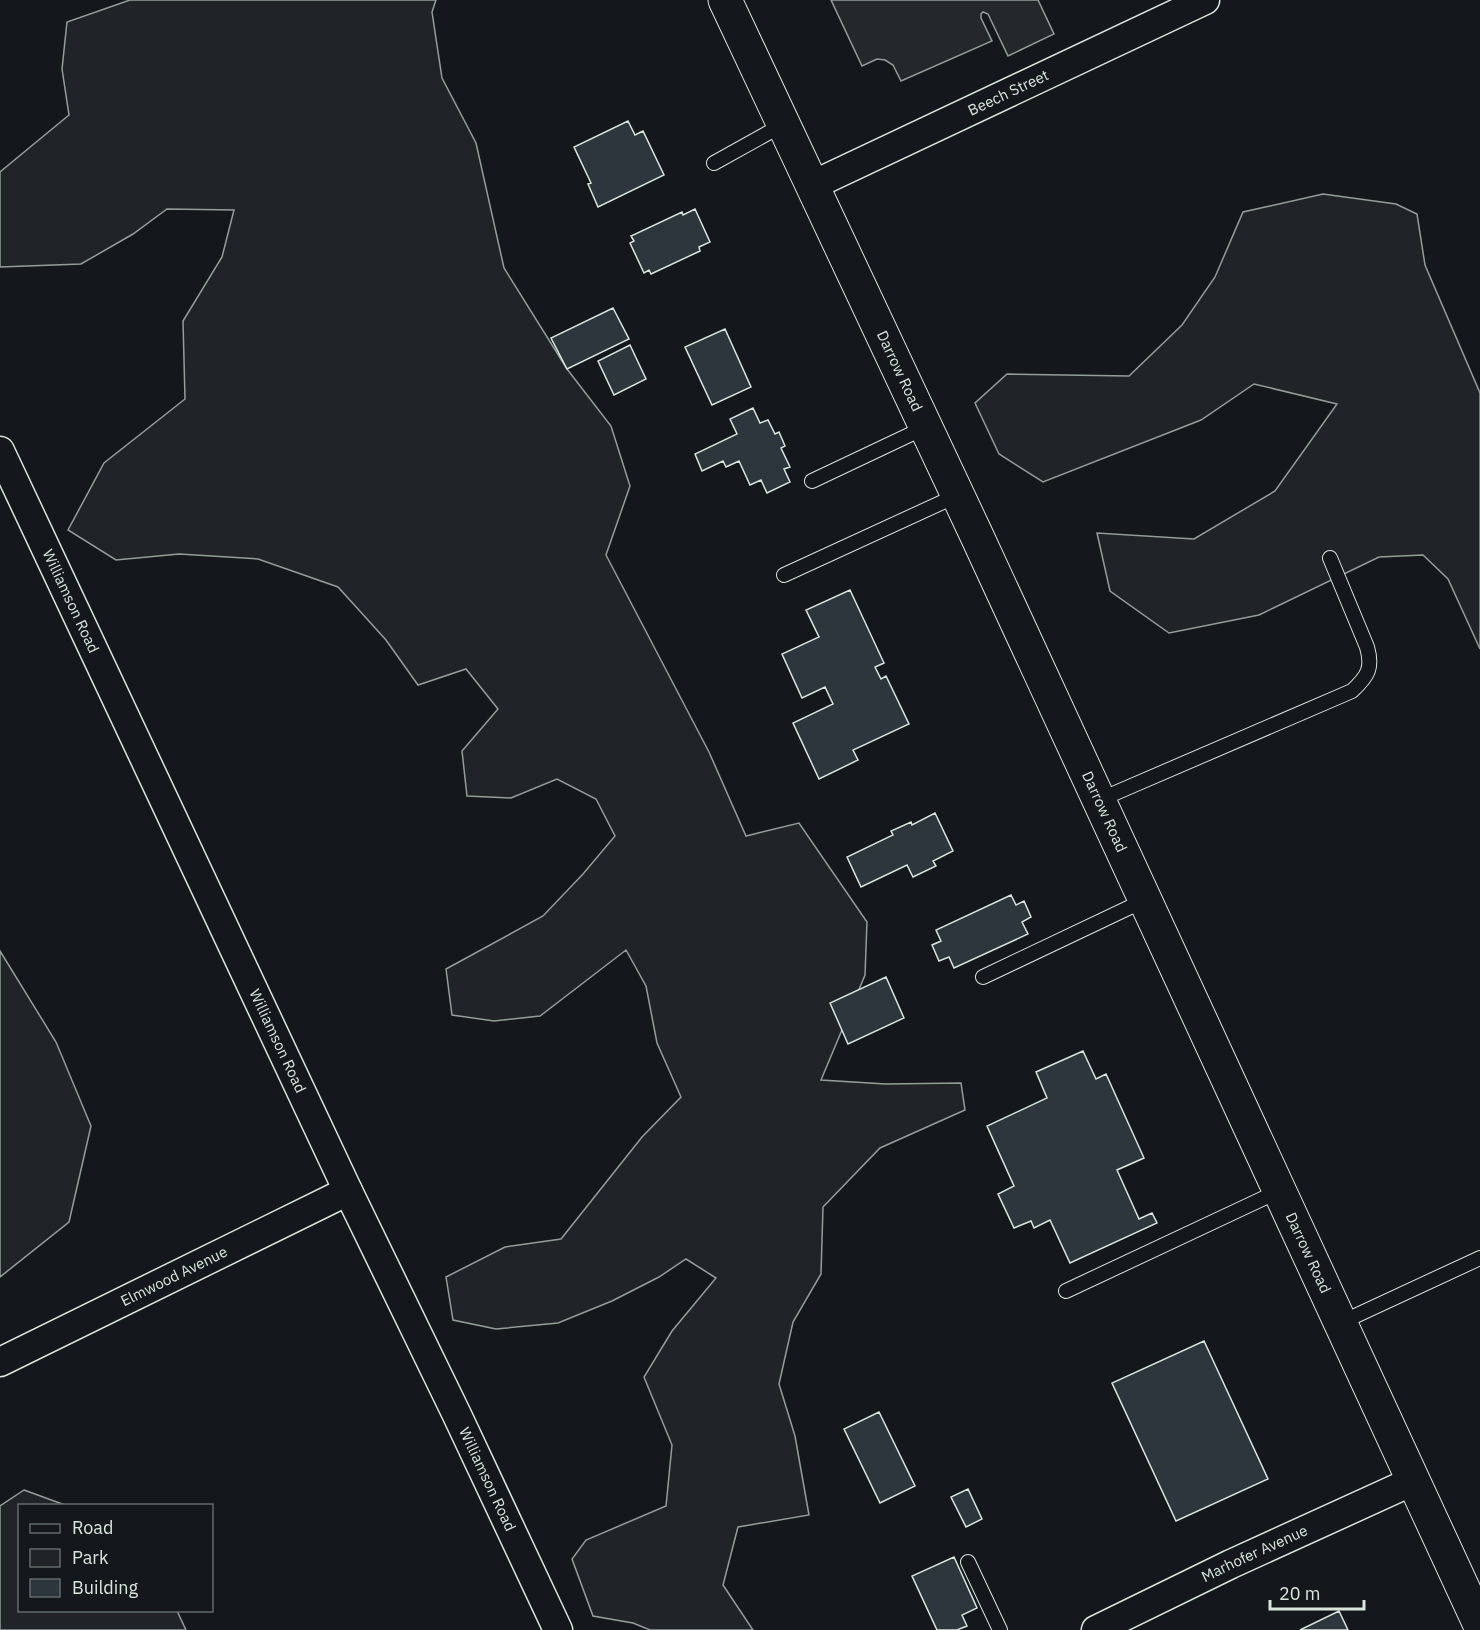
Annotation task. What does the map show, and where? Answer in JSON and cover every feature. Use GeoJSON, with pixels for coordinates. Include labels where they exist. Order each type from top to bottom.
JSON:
{"type":"FeatureCollection","features":[{"type":"Feature","properties":{"kind":"main road","name":"Darrow Road"},"geometry":{"type":"LineString","coordinates":[[725,0],[958,495],[1480,1625]]}},
{"type":"Feature","properties":{"kind":"street","name":"Beech Street"},"geometry":{"type":"LineString","coordinates":[[813,185],[1205,0]]}},
{"type":"Feature","properties":{"kind":"street","name":"Williamson Road"},"geometry":{"type":"LineString","coordinates":[[0,451],[348,1191],[558,1630]]}},
{"type":"Feature","properties":{"kind":"street","name":"Elmwood Avenue"},"geometry":{"type":"LineString","coordinates":[[0,1362],[348,1191]]}},
{"type":"Feature","properties":{"kind":"street","name":"Marhofer Avenue"},"geometry":{"type":"LineString","coordinates":[[1096,1630],[1231,1564],[1413,1481]]}},
{"type":"Feature","properties":{"kind":"lane"},"geometry":{"type":"LineString","coordinates":[[714,163],[784,124]]}},
{"type":"Feature","properties":{"kind":"lane"},"geometry":{"type":"LineString","coordinates":[[812,481],[926,427]]}},
{"type":"Feature","properties":{"kind":"lane"},"geometry":{"type":"LineString","coordinates":[[784,575],[958,495]]}},
{"type":"Feature","properties":{"kind":"lane"},"geometry":{"type":"LineString","coordinates":[[1099,800],[1352,691],[1363,681],[1370,668],[1370,656],[1330,558]]}},
{"type":"Feature","properties":{"kind":"lane"},"geometry":{"type":"LineString","coordinates":[[983,977],[1145,900]]}},
{"type":"Feature","properties":{"kind":"lane"},"geometry":{"type":"LineString","coordinates":[[1066,1291],[1279,1191]]}},
{"type":"Feature","properties":{"kind":"lane"},"geometry":{"type":"LineString","coordinates":[[1340,1323],[1480,1258]]}},
{"type":"Feature","properties":{"kind":"lane"},"geometry":{"type":"LineString","coordinates":[[968,1562],[1000,1630]]}},
{"type":"Feature","properties":{"kind":"green space"},"geometry":{"type":"Polygon","coordinates":[[[130,0],[436,0],[432,12],[442,78],[476,143],[504,268],[567,369],[611,426],[630,486],[606,555],[709,752],[746,836],[799,823],[867,922],[865,975],[821,1080],[886,1084],[961,1083],[965,1110],[880,1148],[823,1207],[821,1274],[793,1322],[779,1384],[795,1436],[809,1515],[738,1527],[723,1585],[753,1630],[650,1630],[633,1623],[593,1616],[572,1559],[586,1540],[666,1506],[672,1445],[644,1377],[672,1331],[716,1278],[686,1259],[659,1277],[612,1301],[558,1323],[496,1329],[453,1320],[446,1277],[505,1247],[561,1239],[642,1137],[681,1097],[657,1043],[646,986],[626,950],[540,1016],[494,1021],[452,1015],[446,969],[543,916],[615,836],[596,799],[557,779],[511,798],[467,796],[462,751],[498,709],[466,669],[418,685],[386,640],[338,587],[258,559],[179,554],[116,560],[68,530],[104,463],[185,399],[183,321],[222,257],[234,210],[167,209],[133,234],[81,264],[0,267],[0,172],[69,115],[62,69],[67,22],[130,0]]]}},
{"type":"Feature","properties":{"kind":"green space"},"geometry":{"type":"Polygon","coordinates":[[[1323,194],[1396,204],[1417,214],[1425,265],[1480,393],[1480,649],[1448,579],[1423,555],[1379,557],[1259,615],[1169,633],[1110,591],[1097,533],[1194,539],[1275,491],[1337,404],[1254,384],[1201,420],[1043,482],[999,454],[975,403],[1007,374],[1129,376],[1182,325],[1215,277],[1243,212],[1323,194]]]}},
{"type":"Feature","properties":{"kind":"green space"},"geometry":{"type":"Polygon","coordinates":[[[0,951],[56,1042],[91,1126],[69,1222],[0,1277],[0,951]]]}},
{"type":"Feature","properties":{"kind":"green space"},"geometry":{"type":"Polygon","coordinates":[[[24,1490],[62,1504],[18,1504],[18,1612],[177,1612],[186,1630],[0,1630],[0,1506],[24,1490]]]}},
{"type":"Feature","properties":{"kind":"shaded area"},"geometry":{"type":"Polygon","coordinates":[[[831,0],[1038,0],[1054,34],[1008,56],[988,14],[983,12],[981,18],[992,41],[901,81],[893,65],[885,60],[877,59],[862,66],[831,0]]]}},
{"type":"Feature","properties":{"kind":"building"},"geometry":{"type":"Polygon","coordinates":[[[628,121],[635,135],[643,131],[664,175],[598,207],[588,184],[591,183],[574,147],[628,121]]]}},
{"type":"Feature","properties":{"kind":"building"},"geometry":{"type":"Polygon","coordinates":[[[695,209],[710,242],[699,247],[700,251],[651,274],[649,270],[644,273],[630,243],[634,241],[631,236],[682,212],[683,215],[695,209]]]}},
{"type":"Feature","properties":{"kind":"building"},"geometry":{"type":"Polygon","coordinates":[[[613,308],[629,339],[567,369],[551,338],[613,308]]]}},
{"type":"Feature","properties":{"kind":"building"},"geometry":{"type":"Polygon","coordinates":[[[725,329],[751,387],[712,405],[685,347],[725,329]]]}},
{"type":"Feature","properties":{"kind":"building"},"geometry":{"type":"Polygon","coordinates":[[[630,345],[646,379],[614,395],[598,361],[630,345]]]}},
{"type":"Feature","properties":{"kind":"building"},"geometry":{"type":"Polygon","coordinates":[[[753,408],[760,423],[768,420],[775,434],[779,432],[785,446],[781,448],[790,467],[784,469],[790,482],[767,493],[761,480],[750,485],[739,461],[726,467],[723,461],[702,471],[695,454],[737,434],[730,419],[753,408]]]}},
{"type":"Feature","properties":{"kind":"building"},"geometry":{"type":"Polygon","coordinates":[[[850,590],[884,663],[875,667],[881,679],[886,676],[909,724],[853,750],[858,760],[819,779],[793,723],[833,704],[825,687],[802,698],[782,654],[819,637],[806,610],[850,590]]]}},
{"type":"Feature","properties":{"kind":"building"},"geometry":{"type":"Polygon","coordinates":[[[935,813],[953,851],[933,861],[936,866],[913,877],[907,865],[861,887],[847,857],[893,835],[891,831],[911,822],[912,825],[935,813]]]}},
{"type":"Feature","properties":{"kind":"building"},"geometry":{"type":"Polygon","coordinates":[[[1011,895],[1016,905],[1024,901],[1031,917],[1022,922],[1028,934],[954,968],[949,957],[939,961],[932,945],[941,941],[936,930],[1011,895]]]}},
{"type":"Feature","properties":{"kind":"building"},"geometry":{"type":"Polygon","coordinates":[[[886,977],[904,1018],[848,1044],[830,1003],[886,977]]]}},
{"type":"Feature","properties":{"kind":"building"},"geometry":{"type":"Polygon","coordinates":[[[1083,1051],[1096,1079],[1106,1074],[1144,1158],[1117,1170],[1139,1219],[1152,1213],[1157,1223],[1070,1263],[1050,1220],[1034,1228],[1031,1221],[1014,1228],[998,1194],[1014,1186],[987,1126],[1047,1098],[1036,1072],[1083,1051]]]}},
{"type":"Feature","properties":{"kind":"building"},"geometry":{"type":"Polygon","coordinates":[[[1204,1341],[1268,1479],[1176,1521],[1112,1383],[1204,1341]]]}},
{"type":"Feature","properties":{"kind":"building"},"geometry":{"type":"Polygon","coordinates":[[[879,1412],[915,1486],[880,1503],[844,1429],[879,1412]]]}},
{"type":"Feature","properties":{"kind":"building"},"geometry":{"type":"Polygon","coordinates":[[[968,1489],[982,1519],[966,1527],[951,1497],[968,1489]]]}},
{"type":"Feature","properties":{"kind":"building"},"geometry":{"type":"Polygon","coordinates":[[[954,1557],[977,1608],[962,1615],[967,1626],[957,1630],[937,1630],[912,1576],[954,1557]]]}},
{"type":"Feature","properties":{"kind":"building"},"geometry":{"type":"Polygon","coordinates":[[[1339,1611],[1348,1630],[1300,1630],[1339,1611]]]}}]}
